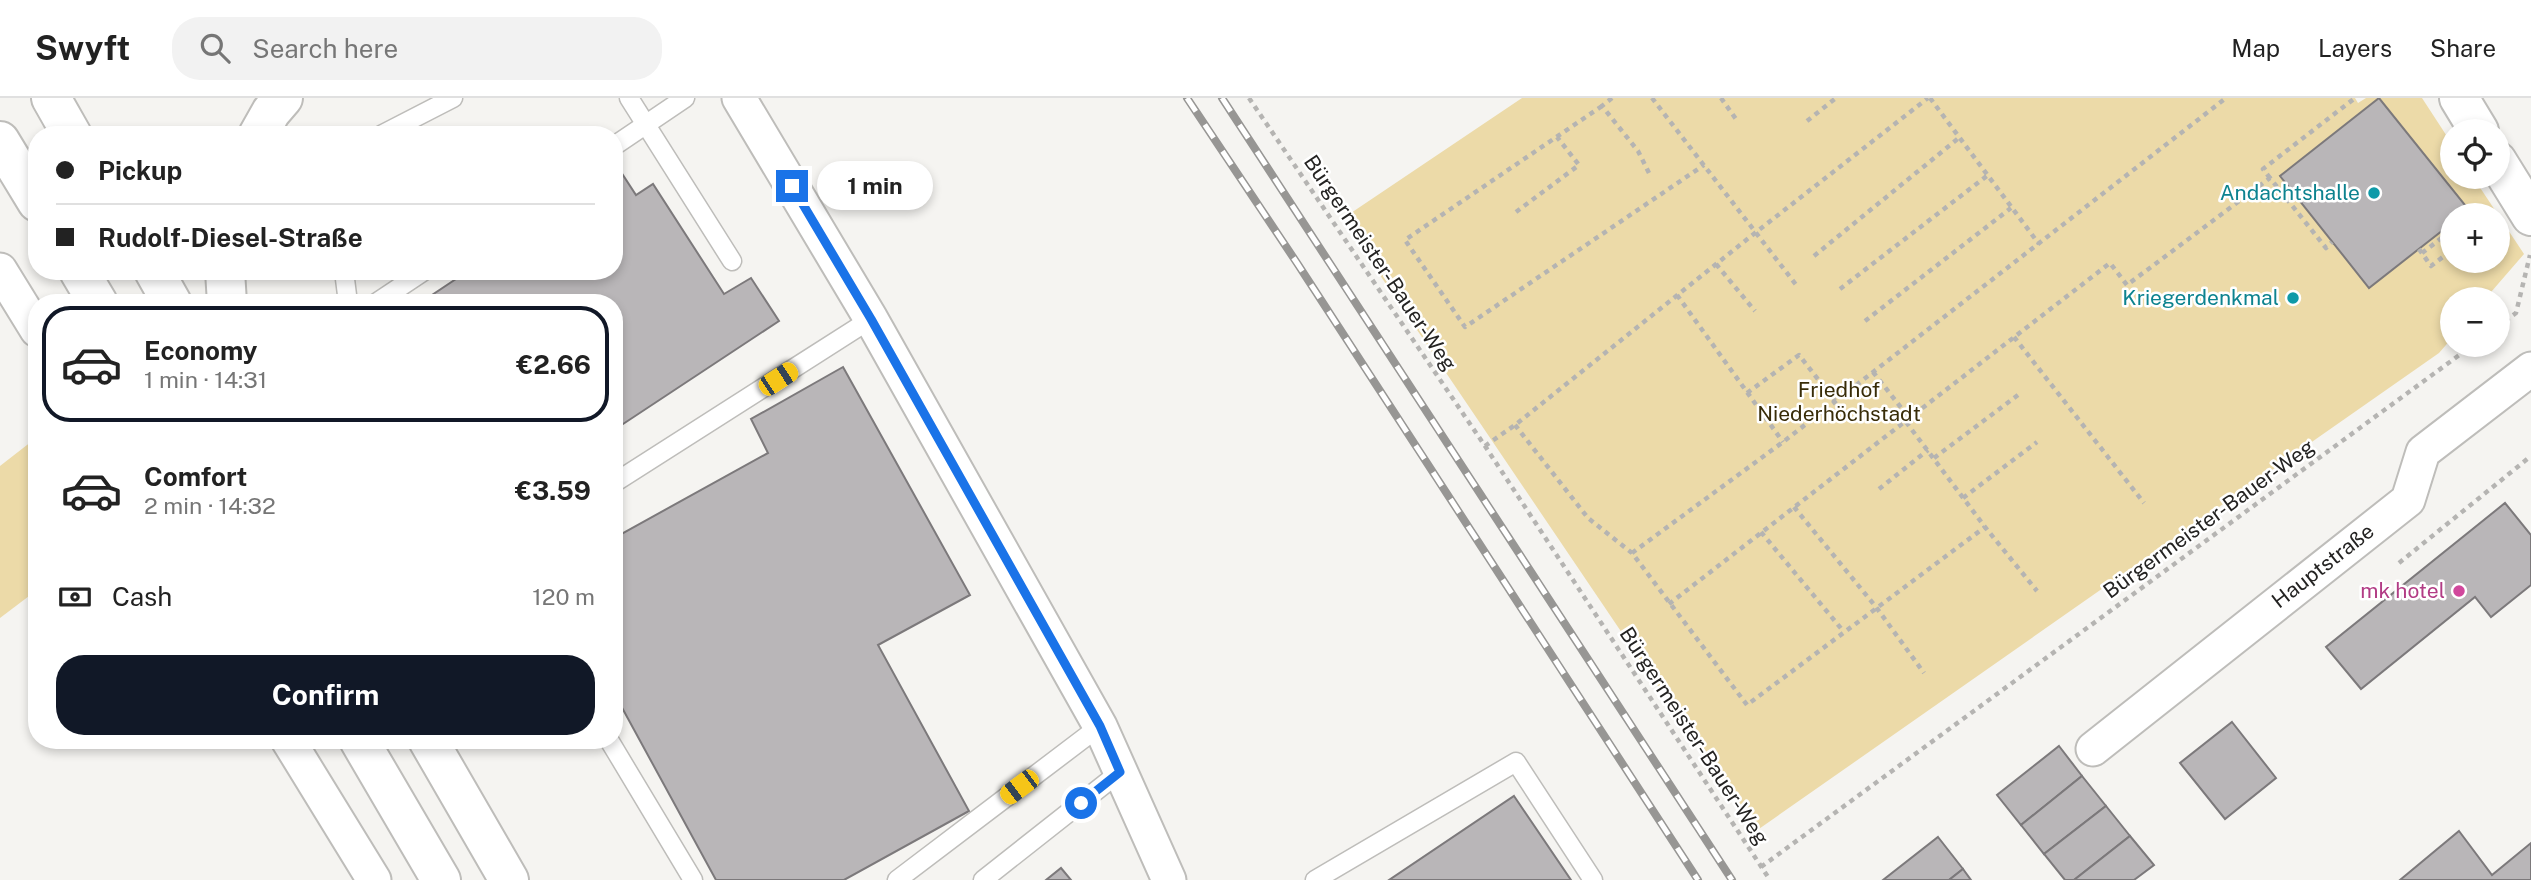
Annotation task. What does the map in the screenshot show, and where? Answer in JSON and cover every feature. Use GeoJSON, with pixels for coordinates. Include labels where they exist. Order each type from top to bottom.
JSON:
{"type":"FeatureCollection","features":[{"type":"Feature","properties":{"kind":"main road"},"geometry":{"type":"LineString","coordinates":[[51,98],[67,126]]}},
{"type":"Feature","properties":{"kind":"main road"},"geometry":{"type":"LineString","coordinates":[[263,126],[283,98]]}},
{"type":"Feature","properties":{"kind":"main road"},"geometry":{"type":"LineString","coordinates":[[2459,98],[2472,119]]}},
{"type":"Feature","properties":{"kind":"main road"},"geometry":{"type":"LineString","coordinates":[[0,141],[28,187]]}},
{"type":"Feature","properties":{"kind":"main road"},"geometry":{"type":"LineString","coordinates":[[2510,182],[2531,216]]}},
{"type":"Feature","properties":{"kind":"main road"},"geometry":{"type":"LineString","coordinates":[[364,749],[441,880]]}},
{"type":"Feature","properties":{"kind":"main road"},"geometry":{"type":"LineString","coordinates":[[433,749],[509,880]]}},
{"type":"Feature","properties":{"kind":"street"},"geometry":{"type":"LineString","coordinates":[[739,98],[871,319],[1100,726],[1170,880]]}},
{"type":"Feature","properties":{"kind":"street"},"geometry":{"type":"LineString","coordinates":[[0,270],[28,315]]}},
{"type":"Feature","properties":{"kind":"street","name":"Hauptstraße"},"geometry":{"type":"LineString","coordinates":[[2093,748],[2408,500],[2423,452],[2531,369]]}},
{"type":"Feature","properties":{"kind":"street"},"geometry":{"type":"LineString","coordinates":[[294,749],[374,880]]}},
{"type":"Feature","properties":{"kind":"lane"},"geometry":{"type":"LineString","coordinates":[[399,126],[453,98]]}},
{"type":"Feature","properties":{"kind":"lane"},"geometry":{"type":"LineString","coordinates":[[629,98],[732,261]]}},
{"type":"Feature","properties":{"kind":"lane"},"geometry":{"type":"LineString","coordinates":[[623,140],[685,98]]}},
{"type":"Feature","properties":{"kind":"lane"},"geometry":{"type":"LineString","coordinates":[[390,294],[410,280]]}},
{"type":"Feature","properties":{"kind":"lane"},"geometry":{"type":"LineString","coordinates":[[623,477],[871,319]]}},
{"type":"Feature","properties":{"kind":"lane"},"geometry":{"type":"LineString","coordinates":[[897,880],[1100,726]]}},
{"type":"Feature","properties":{"kind":"lane"},"geometry":{"type":"LineString","coordinates":[[614,749],[693,880]]}},
{"type":"Feature","properties":{"kind":"lane"},"geometry":{"type":"LineString","coordinates":[[1315,880],[1516,762],[1593,880]]}},
{"type":"Feature","properties":{"kind":"lane"},"geometry":{"type":"LineString","coordinates":[[983,880],[1120,772]]}},
{"type":"Feature","properties":{"kind":"path","name":"Bürgermeister-Bauer-Weg"},"geometry":{"type":"LineString","coordinates":[[1249,98],[1485,446],[1761,867],[2457,357]]}},
{"type":"Feature","properties":{"kind":"path"},"geometry":{"type":"LineString","coordinates":[[1612,98],[1405,240],[1465,327],[1703,165]]}},
{"type":"Feature","properties":{"kind":"path"},"geometry":{"type":"LineString","coordinates":[[1653,98],[1797,286]]}},
{"type":"Feature","properties":{"kind":"path"},"geometry":{"type":"LineString","coordinates":[[1721,98],[1738,122]]}},
{"type":"Feature","properties":{"kind":"path"},"geometry":{"type":"LineString","coordinates":[[1807,121],[1836,98]]}},
{"type":"Feature","properties":{"kind":"path"},"geometry":{"type":"LineString","coordinates":[[1485,446],[1929,98],[2039,244]]}},
{"type":"Feature","properties":{"kind":"path"},"geometry":{"type":"LineString","coordinates":[[1632,553],[1783,442],[2226,98]]}},
{"type":"Feature","properties":{"kind":"path"},"geometry":{"type":"LineString","coordinates":[[2332,242],[2326,248],[2263,169],[2355,98]]}},
{"type":"Feature","properties":{"kind":"path"},"geometry":{"type":"LineString","coordinates":[[1602,106],[1638,151],[1651,177]]}},
{"type":"Feature","properties":{"kind":"path"},"geometry":{"type":"LineString","coordinates":[[1516,212],[1579,165],[1557,137]]}},
{"type":"Feature","properties":{"kind":"path"},"geometry":{"type":"LineString","coordinates":[[1814,256],[1960,137]]}},
{"type":"Feature","properties":{"kind":"path"},"geometry":{"type":"LineString","coordinates":[[1840,289],[1987,175]]}},
{"type":"Feature","properties":{"kind":"path"},"geometry":{"type":"LineString","coordinates":[[1670,604],[2110,263],[2127,285],[2270,178]]}},
{"type":"Feature","properties":{"kind":"path"},"geometry":{"type":"LineString","coordinates":[[1865,321],[2011,208]]}},
{"type":"Feature","properties":{"kind":"path"},"geometry":{"type":"LineString","coordinates":[[2440,238],[2420,251],[2431,266],[2440,259]]}},
{"type":"Feature","properties":{"kind":"path"},"geometry":{"type":"LineString","coordinates":[[2510,317],[2516,313],[2531,251]]}},
{"type":"Feature","properties":{"kind":"path"},"geometry":{"type":"LineString","coordinates":[[1716,264],[1755,311]]}},
{"type":"Feature","properties":{"kind":"path"},"geometry":{"type":"LineString","coordinates":[[1677,295],[1783,442]]}},
{"type":"Feature","properties":{"kind":"path"},"geometry":{"type":"LineString","coordinates":[[2014,337],[2144,503]]}},
{"type":"Feature","properties":{"kind":"path"},"geometry":{"type":"LineString","coordinates":[[1747,393],[1799,355],[1835,401]]}},
{"type":"Feature","properties":{"kind":"path"},"geometry":{"type":"LineString","coordinates":[[1873,372],[1963,498],[2037,591]]}},
{"type":"Feature","properties":{"kind":"path"},"geometry":{"type":"LineString","coordinates":[[1934,458],[2018,395]]}},
{"type":"Feature","properties":{"kind":"path"},"geometry":{"type":"LineString","coordinates":[[1515,425],[1587,518],[1632,553],[1747,705],[1985,527]]}},
{"type":"Feature","properties":{"kind":"path"},"geometry":{"type":"LineString","coordinates":[[1963,498],[2037,442]]}},
{"type":"Feature","properties":{"kind":"path"},"geometry":{"type":"LineString","coordinates":[[1879,489],[1928,450]]}},
{"type":"Feature","properties":{"kind":"path"},"geometry":{"type":"LineString","coordinates":[[2399,563],[2531,456]]}},
{"type":"Feature","properties":{"kind":"path"},"geometry":{"type":"LineString","coordinates":[[1794,507],[1875,607],[1924,673]]}},
{"type":"Feature","properties":{"kind":"path"},"geometry":{"type":"LineString","coordinates":[[1761,532],[1844,632]]}},
{"type":"Feature","properties":{"kind":"path"},"geometry":{"type":"LineString","coordinates":[[1761,867],[1770,880]]}},
{"type":"Feature","properties":{"kind":"green space","name":"Friedhof Niederhöchstadt"},"geometry":{"type":"Polygon","coordinates":[[[1522,98],[2355,98],[2358,103],[2366,98],[2422,98],[2440,126],[2440,189],[2481,189],[2490,203],[2440,203],[2440,273],[2508,273],[2495,287],[2440,287],[2439,353],[1756,831],[1342,219],[1522,98]]]}},
{"type":"Feature","properties":{"kind":"green space","name":"Friedhof Niederhöchstadt"},"geometry":{"type":"Polygon","coordinates":[[[2510,233],[2524,254],[2510,270],[2510,233]]]}},
{"type":"Feature","properties":{"kind":"green space"},"geometry":{"type":"Polygon","coordinates":[[[28,444],[28,597],[0,618],[0,466],[28,444]]]}},
{"type":"Feature","properties":{"kind":"building","name":"Andachtshalle"},"geometry":{"type":"Polygon","coordinates":[[[2379,98],[2440,174],[2440,189],[2452,189],[2463,203],[2440,203],[2440,232],[2369,288],[2280,176],[2379,98]]]}},
{"type":"Feature","properties":{"kind":"building"},"geometry":{"type":"Polygon","coordinates":[[[623,175],[636,195],[653,184],[724,294],[751,278],[779,321],[623,424],[623,294],[434,294],[454,280],[623,280],[623,175]]]}},
{"type":"Feature","properties":{"kind":"building"},"geometry":{"type":"Polygon","coordinates":[[[843,367],[970,595],[878,645],[969,811],[844,880],[716,880],[623,710],[623,533],[768,453],[751,419],[843,367]]]}},
{"type":"Feature","properties":{"kind":"building","name":"mk hotel"},"geometry":{"type":"Polygon","coordinates":[[[2505,503],[2531,535],[2531,585],[2491,617],[2475,597],[2361,689],[2326,647],[2505,503]]]}},
{"type":"Feature","properties":{"kind":"building"},"geometry":{"type":"Polygon","coordinates":[[[2232,722],[2276,778],[2225,819],[2180,763],[2232,722]]]}},
{"type":"Feature","properties":{"kind":"building"},"geometry":{"type":"Polygon","coordinates":[[[2059,746],[2082,776],[2021,825],[1997,795],[2059,746]]]}},
{"type":"Feature","properties":{"kind":"building"},"geometry":{"type":"Polygon","coordinates":[[[2082,776],[2106,806],[2044,854],[2021,825],[2082,776]]]}},
{"type":"Feature","properties":{"kind":"building"},"geometry":{"type":"Polygon","coordinates":[[[1514,796],[1571,880],[1389,880],[1514,796]]]}},
{"type":"Feature","properties":{"kind":"building"},"geometry":{"type":"Polygon","coordinates":[[[2106,806],[2130,836],[2074,880],[2065,880],[2044,854],[2106,806]]]}},
{"type":"Feature","properties":{"kind":"building"},"geometry":{"type":"Polygon","coordinates":[[[2459,831],[2492,875],[2531,843],[2531,880],[2400,880],[2459,831]]]}},
{"type":"Feature","properties":{"kind":"building"},"geometry":{"type":"Polygon","coordinates":[[[2130,836],[2154,865],[2134,880],[2074,880],[2130,836]]]}},
{"type":"Feature","properties":{"kind":"building"},"geometry":{"type":"Polygon","coordinates":[[[1938,837],[1963,869],[1949,880],[1883,880],[1938,837]]]}},
{"type":"Feature","properties":{"kind":"building"},"geometry":{"type":"Polygon","coordinates":[[[1061,868],[1071,880],[1046,880],[1061,868]]]}},
{"type":"Feature","properties":{"kind":"building"},"geometry":{"type":"Polygon","coordinates":[[[1963,869],[1971,880],[1949,880],[1963,869]]]}},
{"type":"Feature","properties":{"kind":"railway"},"geometry":{"type":"LineString","coordinates":[[1187,98],[1698,880]]}},
{"type":"Feature","properties":{"kind":"railway"},"geometry":{"type":"LineString","coordinates":[[1222,98],[1732,880]]}},
{"type":"Feature","properties":{"kind":"place","name":"Andachtshalle"},"geometry":{"type":"Point","coordinates":[2374,193]}},
{"type":"Feature","properties":{"kind":"place","name":"Kriegerdenkmal"},"geometry":{"type":"Point","coordinates":[2293,298]}},
{"type":"Feature","properties":{"kind":"place","name":"mk hotel"},"geometry":{"type":"Point","coordinates":[2459,591]}},
{"type":"Feature","properties":{"kind":"route"},"geometry":{"type":"LineString","coordinates":[[792,186],[871,319],[1100,726],[1120,772],[1081,803]]}}]}
